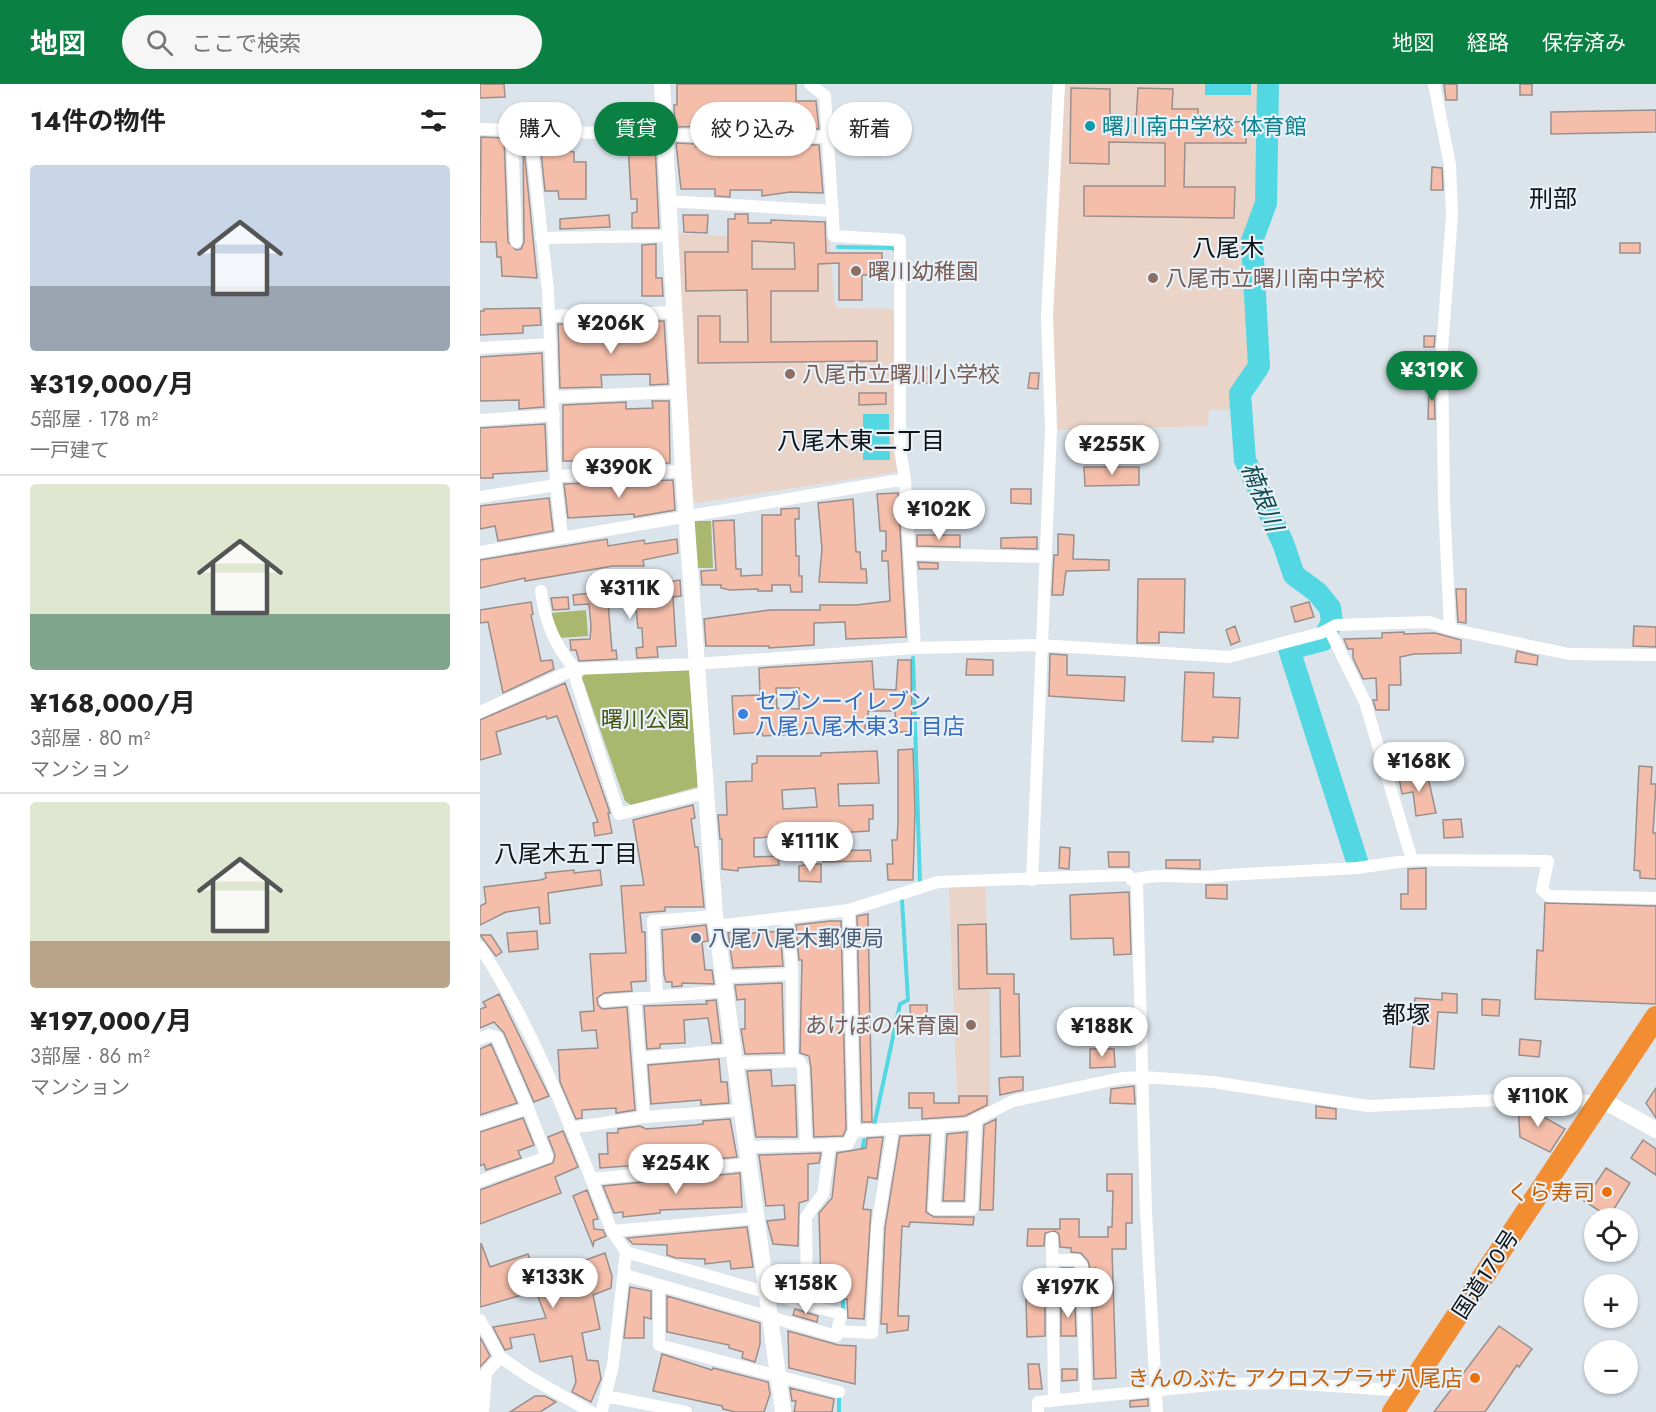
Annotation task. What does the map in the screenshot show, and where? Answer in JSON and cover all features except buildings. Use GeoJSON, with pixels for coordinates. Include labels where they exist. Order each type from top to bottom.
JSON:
{"type":"FeatureCollection","features":[{"type":"Feature","properties":{"kind":"highway","name":"国道170号"},"geometry":{"type":"LineString","coordinates":[[1607,1104],[1656,1017]]}},
{"type":"Feature","properties":{"kind":"highway","name":"国道170号"},"geometry":{"type":"LineString","coordinates":[[1393,1412],[1408,1402],[1607,1104],[1656,1041]]}},
{"type":"Feature","properties":{"kind":"street"},"geometry":{"type":"LineString","coordinates":[[662,84],[663,102]]}},
{"type":"Feature","properties":{"kind":"street"},"geometry":{"type":"LineString","coordinates":[[810,84],[825,96],[828,126]]}},
{"type":"Feature","properties":{"kind":"street"},"geometry":{"type":"LineString","coordinates":[[1032,880],[1040,645],[1051,430],[1047,317],[1059,84]]}},
{"type":"Feature","properties":{"kind":"street"},"geometry":{"type":"LineString","coordinates":[[1434,84],[1450,165],[1452,215],[1442,350],[1444,501],[1450,629]]}},
{"type":"Feature","properties":{"kind":"street"},"geometry":{"type":"LineString","coordinates":[[480,129],[498,130]]}},
{"type":"Feature","properties":{"kind":"street"},"geometry":{"type":"LineString","coordinates":[[678,135],[828,136]]}},
{"type":"Feature","properties":{"kind":"street"},"geometry":{"type":"LineString","coordinates":[[513,156],[516,242]]}},
{"type":"Feature","properties":{"kind":"street"},"geometry":{"type":"LineString","coordinates":[[533,156],[550,316],[556,480],[562,538]]}},
{"type":"Feature","properties":{"kind":"street"},"geometry":{"type":"LineString","coordinates":[[665,156],[676,312],[683,471],[716,921],[783,1412]]}},
{"type":"Feature","properties":{"kind":"street"},"geometry":{"type":"LineString","coordinates":[[830,156],[834,236],[900,240],[900,450],[905,479],[915,648]]}},
{"type":"Feature","properties":{"kind":"street"},"geometry":{"type":"LineString","coordinates":[[667,201],[833,211]]}},
{"type":"Feature","properties":{"kind":"street"},"geometry":{"type":"LineString","coordinates":[[541,238],[669,236]]}},
{"type":"Feature","properties":{"kind":"street"},"geometry":{"type":"LineString","coordinates":[[550,316],[676,312]]}},
{"type":"Feature","properties":{"kind":"street"},"geometry":{"type":"LineString","coordinates":[[480,348],[550,344]]}},
{"type":"Feature","properties":{"kind":"street"},"geometry":{"type":"LineString","coordinates":[[553,397],[679,392]]}},
{"type":"Feature","properties":{"kind":"street"},"geometry":{"type":"LineString","coordinates":[[480,420],[554,415]]}},
{"type":"Feature","properties":{"kind":"street"},"geometry":{"type":"LineString","coordinates":[[480,497],[556,480],[683,471]]}},
{"type":"Feature","properties":{"kind":"street"},"geometry":{"type":"LineString","coordinates":[[480,552],[905,479]]}},
{"type":"Feature","properties":{"kind":"street"},"geometry":{"type":"LineString","coordinates":[[910,554],[1045,557]]}},
{"type":"Feature","properties":{"kind":"street"},"geometry":{"type":"LineString","coordinates":[[541,591],[544,615],[559,651],[575,669],[576,680],[619,814],[706,793]]}},
{"type":"Feature","properties":{"kind":"street"},"geometry":{"type":"LineString","coordinates":[[480,712],[575,669],[696,664],[915,648],[1040,645],[1228,657],[1329,629],[1336,625],[1429,622],[1450,629],[1569,654],[1656,655]]}},
{"type":"Feature","properties":{"kind":"street"},"geometry":{"type":"LineString","coordinates":[[1329,629],[1365,702],[1412,860]]}},
{"type":"Feature","properties":{"kind":"street"},"geometry":{"type":"LineString","coordinates":[[1132,880],[1144,876],[1209,878],[1226,874],[1357,868],[1412,860],[1548,861],[1542,890],[1549,896],[1656,898]]}},
{"type":"Feature","properties":{"kind":"street"},"geometry":{"type":"LineString","coordinates":[[657,997],[653,921],[788,919],[849,910],[938,882],[1128,875],[1137,885],[1146,1211],[1157,1412]]}},
{"type":"Feature","properties":{"kind":"street"},"geometry":{"type":"LineString","coordinates":[[746,1147],[848,1144],[855,1131],[849,910]]}},
{"type":"Feature","properties":{"kind":"street"},"geometry":{"type":"LineString","coordinates":[[788,919],[792,974],[792,1060]]}},
{"type":"Feature","properties":{"kind":"street"},"geometry":{"type":"LineString","coordinates":[[480,947],[507,987],[551,1075],[612,1231],[626,1252],[614,1365],[606,1396],[599,1412],[531,1378],[500,1357],[483,1336],[480,1320]]}},
{"type":"Feature","properties":{"kind":"street"},"geometry":{"type":"LineString","coordinates":[[604,1001],[657,997],[792,974]]}},
{"type":"Feature","properties":{"kind":"street"},"geometry":{"type":"LineString","coordinates":[[634,999],[644,1117]]}},
{"type":"Feature","properties":{"kind":"street"},"geometry":{"type":"LineString","coordinates":[[480,1039],[489,1035],[497,1037],[547,1157],[480,1181]]}},
{"type":"Feature","properties":{"kind":"street"},"geometry":{"type":"LineString","coordinates":[[639,1058],[734,1056],[799,1061],[803,1068],[806,1145]]}},
{"type":"Feature","properties":{"kind":"street"},"geometry":{"type":"LineString","coordinates":[[855,1131],[967,1124],[1013,1101],[1122,1078],[1144,1077],[1213,1082],[1368,1106],[1545,1098],[1607,1104],[1656,1130]]}},
{"type":"Feature","properties":{"kind":"street"},"geometry":{"type":"LineString","coordinates":[[480,1124],[528,1108]]}},
{"type":"Feature","properties":{"kind":"street"},"geometry":{"type":"LineString","coordinates":[[570,1128],[644,1117],[741,1110]]}},
{"type":"Feature","properties":{"kind":"street"},"geometry":{"type":"LineString","coordinates":[[939,1126],[934,1209],[972,1209],[976,1119]]}},
{"type":"Feature","properties":{"kind":"street"},"geometry":{"type":"LineString","coordinates":[[837,1331],[872,1334],[877,1227],[893,1130]]}},
{"type":"Feature","properties":{"kind":"street"},"geometry":{"type":"LineString","coordinates":[[807,1304],[806,1217],[823,1194],[830,1145]]}},
{"type":"Feature","properties":{"kind":"street"},"geometry":{"type":"LineString","coordinates":[[591,1179],[749,1164]]}},
{"type":"Feature","properties":{"kind":"street"},"geometry":{"type":"LineString","coordinates":[[612,1231],[756,1218]]}},
{"type":"Feature","properties":{"kind":"street"},"geometry":{"type":"LineString","coordinates":[[1052,1238],[1054,1400]]}},
{"type":"Feature","properties":{"kind":"street"},"geometry":{"type":"LineString","coordinates":[[625,1275],[836,1336],[841,1314],[626,1252]]}},
{"type":"Feature","properties":{"kind":"street"},"geometry":{"type":"LineString","coordinates":[[1053,1260],[1077,1260],[1082,1266],[1086,1397]]}},
{"type":"Feature","properties":{"kind":"street"},"geometry":{"type":"LineString","coordinates":[[659,1286],[659,1344],[840,1392]]}},
{"type":"Feature","properties":{"kind":"street"},"geometry":{"type":"LineString","coordinates":[[483,1412],[486,1373],[500,1357]]}},
{"type":"Feature","properties":{"kind":"street"},"geometry":{"type":"LineString","coordinates":[[1038,1412],[1038,1402],[1221,1384],[1288,1383],[1408,1402]]}},
{"type":"Feature","properties":{"kind":"street"},"geometry":{"type":"LineString","coordinates":[[606,1396],[686,1412]]}},
{"type":"Feature","properties":{"kind":"shaded area","name":"八尾市立曙川南中学校"},"geometry":{"type":"Polygon","coordinates":[[[1065,84],[1266,84],[1264,202],[1249,240],[1256,360],[1238,394],[1237,410],[1209,410],[1208,426],[1058,430],[1052,317],[1065,84]]]}},
{"type":"Feature","properties":{"kind":"shaded area","name":"八尾市立曙川小学校"},"geometry":{"type":"Polygon","coordinates":[[[676,234],[829,240],[835,308],[896,309],[903,471],[697,503],[692,501],[676,234]]]}},
{"type":"Feature","properties":{"kind":"shaded area"},"geometry":{"type":"Polygon","coordinates":[[[949,886],[985,886],[990,988],[990,1107],[973,1115],[958,1116],[949,886]]]}},
{"type":"Feature","properties":{"kind":"green space"},"geometry":{"type":"Polygon","coordinates":[[[694,521],[711,521],[713,568],[696,568],[694,521]]]}},
{"type":"Feature","properties":{"kind":"green space"},"geometry":{"type":"Polygon","coordinates":[[[586,610],[588,636],[559,638],[551,613],[586,610]]]}},
{"type":"Feature","properties":{"kind":"green space","name":"曙川公園"},"geometry":{"type":"Polygon","coordinates":[[[689,670],[698,787],[631,805],[625,801],[582,678],[584,674],[689,670]]]}},
{"type":"Feature","properties":{"kind":"water"},"geometry":{"type":"Polygon","coordinates":[[[1205,84],[1251,84],[1251,95],[1205,95],[1205,84]]]}},
{"type":"Feature","properties":{"kind":"water"},"geometry":{"type":"Polygon","coordinates":[[[863,414],[889,414],[890,460],[863,460],[863,414]]]}},
{"type":"Feature","properties":{"kind":"waterway","name":"楠根川"},"geometry":{"type":"LineString","coordinates":[[1268,84],[1266,203],[1252,241],[1259,366],[1240,394],[1245,460],[1283,543],[1294,575],[1317,592],[1330,608],[1332,622],[1323,640],[1289,649],[1357,861]]}},
{"type":"Feature","properties":{"kind":"waterway"},"geometry":{"type":"LineString","coordinates":[[838,247],[892,248],[896,251]]}},
{"type":"Feature","properties":{"kind":"waterway"},"geometry":{"type":"LineString","coordinates":[[913,658],[920,884]]}},
{"type":"Feature","properties":{"kind":"waterway"},"geometry":{"type":"LineString","coordinates":[[874,1126],[900,1004],[908,1000],[902,900]]}},
{"type":"Feature","properties":{"kind":"waterway"},"geometry":{"type":"LineString","coordinates":[[862,1151],[864,1140]]}},
{"type":"Feature","properties":{"kind":"waterway"},"geometry":{"type":"LineString","coordinates":[[843,1295],[843,1311]]}},
{"type":"Feature","properties":{"kind":"waterway"},"geometry":{"type":"LineString","coordinates":[[839,1397],[839,1412]]}},
{"type":"Feature","properties":{"kind":"place","name":"曙川南中学校 体育館"},"geometry":{"type":"Point","coordinates":[1090,126]}},
{"type":"Feature","properties":{"kind":"place","name":"曙川幼稚園"},"geometry":{"type":"Point","coordinates":[856,271]}},
{"type":"Feature","properties":{"kind":"place","name":"八尾市立曙川南中学校"},"geometry":{"type":"Point","coordinates":[1153,278]}},
{"type":"Feature","properties":{"kind":"place","name":"八尾市立曙川小学校"},"geometry":{"type":"Point","coordinates":[790,374]}},
{"type":"Feature","properties":{"kind":"place","name":"セブンーイレブン 八尾八尾木東3丁目店"},"geometry":{"type":"Point","coordinates":[743,714]}},
{"type":"Feature","properties":{"kind":"place","name":"八尾八尾木郵便局"},"geometry":{"type":"Point","coordinates":[696,938]}},
{"type":"Feature","properties":{"kind":"place","name":"あけぼの保育園"},"geometry":{"type":"Point","coordinates":[971,1025]}},
{"type":"Feature","properties":{"kind":"place","name":"くら寿司"},"geometry":{"type":"Point","coordinates":[1607,1192]}},
{"type":"Feature","properties":{"kind":"place","name":"きんのぶた アクロスプラザ八尾店"},"geometry":{"type":"Point","coordinates":[1475,1378]}},
{"type":"Feature","properties":{"kind":"district","name":"刑部"},"geometry":{"type":"Point","coordinates":[1553,199]}},
{"type":"Feature","properties":{"kind":"district","name":"八尾木"},"geometry":{"type":"Point","coordinates":[1228,248]}},
{"type":"Feature","properties":{"kind":"district","name":"八尾木東二丁目"},"geometry":{"type":"Point","coordinates":[861,441]}},
{"type":"Feature","properties":{"kind":"district","name":"八尾木五丁目"},"geometry":{"type":"Point","coordinates":[566,854]}},
{"type":"Feature","properties":{"kind":"district","name":"都塚"},"geometry":{"type":"Point","coordinates":[1406,1015]}}]}
